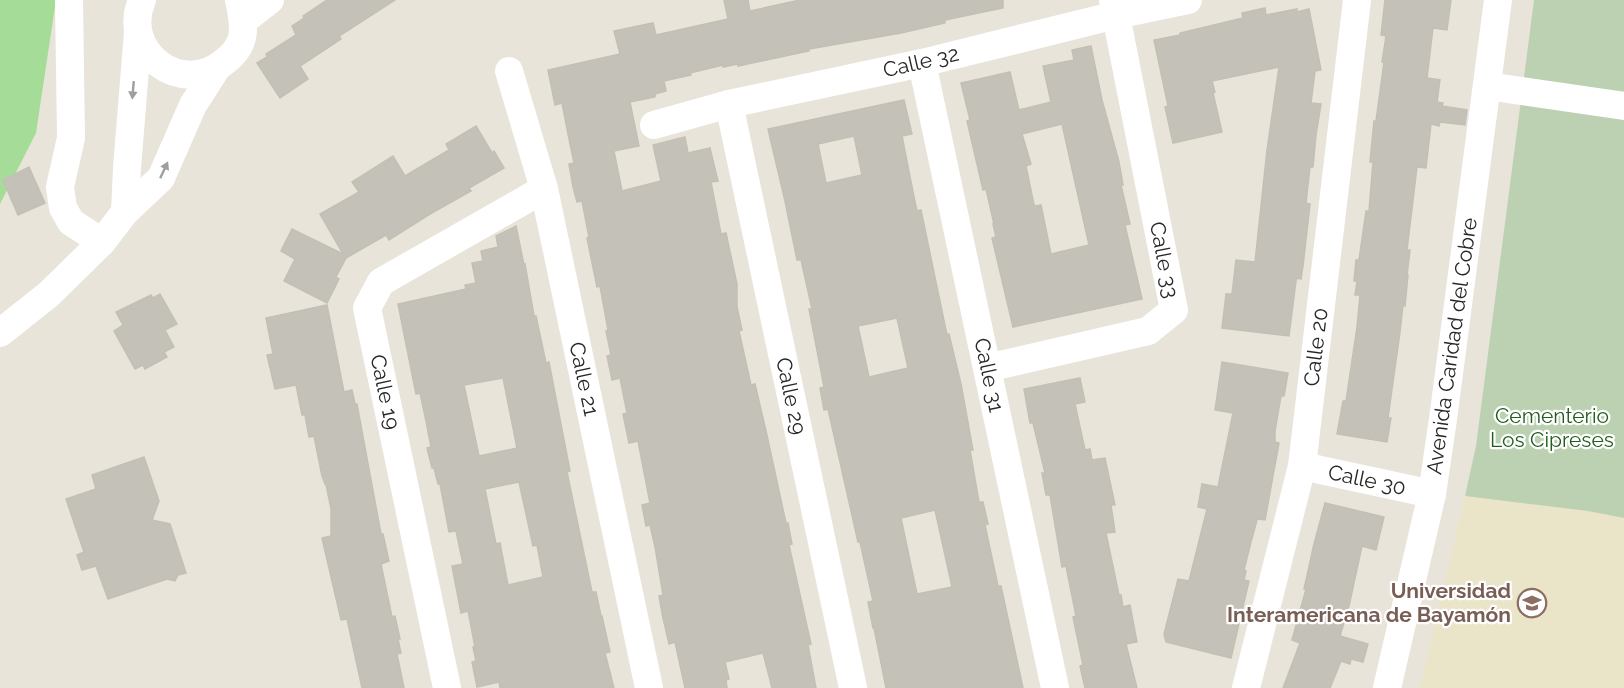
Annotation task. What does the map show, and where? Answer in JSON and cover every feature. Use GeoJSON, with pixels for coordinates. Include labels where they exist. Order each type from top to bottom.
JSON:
{"type":"FeatureCollection","features":[{"type":"Feature","properties":{"kind":"street"},"geometry":{"type":"LineString","coordinates":[[69,0],[71,138],[60,187],[63,208],[71,222],[102,242]]}},
{"type":"Feature","properties":{"kind":"street"},"geometry":{"type":"LineString","coordinates":[[125,212],[138,10],[142,0]]}},
{"type":"Feature","properties":{"kind":"street"},"geometry":{"type":"LineString","coordinates":[[138,32],[146,52],[162,67],[179,74],[198,75],[216,69],[233,56],[242,37],[241,10],[270,0]]}},
{"type":"Feature","properties":{"kind":"street","name":"Calle 32"},"geometry":{"type":"LineString","coordinates":[[654,125],[729,104],[922,63],[1114,7],[1188,0]]}},
{"type":"Feature","properties":{"kind":"street","name":"Calle 20"},"geometry":{"type":"LineString","coordinates":[[1246,688],[1302,466],[1357,0]]}},
{"type":"Feature","properties":{"kind":"street","name":"Avenida Caridad del Cobre"},"geometry":{"type":"LineString","coordinates":[[1387,688],[1432,494],[1498,0]]}},
{"type":"Feature","properties":{"kind":"street","name":"Calle 33"},"geometry":{"type":"LineString","coordinates":[[987,368],[1148,331],[1174,310],[1114,7]]}},
{"type":"Feature","properties":{"kind":"street","name":"Calle 31"},"geometry":{"type":"LineString","coordinates":[[922,63],[1055,688]]}},
{"type":"Feature","properties":{"kind":"street"},"geometry":{"type":"LineString","coordinates":[[0,333],[49,294],[102,242],[125,212],[161,178],[193,105],[216,69]]}},
{"type":"Feature","properties":{"kind":"street","name":"Calle 21"},"geometry":{"type":"LineString","coordinates":[[509,71],[543,189],[649,688]]}},
{"type":"Feature","properties":{"kind":"street"},"geometry":{"type":"LineString","coordinates":[[1487,86],[1624,106]]}},
{"type":"Feature","properties":{"kind":"street","name":"Calle 29"},"geometry":{"type":"LineString","coordinates":[[729,104],[853,688]]}},
{"type":"Feature","properties":{"kind":"street","name":"Calle 19"},"geometry":{"type":"LineString","coordinates":[[447,688],[367,308],[381,282],[543,189]]}},
{"type":"Feature","properties":{"kind":"street","name":"Calle 30"},"geometry":{"type":"LineString","coordinates":[[1302,466],[1432,494]]}},
{"type":"Feature","properties":{"kind":"shaded area","name":"Universidad Interamericana de Bayamón"},"geometry":{"type":"Polygon","coordinates":[[[1465,496],[1588,511],[1624,518],[1624,688],[1420,688],[1465,496]]]}},
{"type":"Feature","properties":{"kind":"green space"},"geometry":{"type":"Polygon","coordinates":[[[0,0],[56,0],[36,133],[0,204],[0,0]]]}},
{"type":"Feature","properties":{"kind":"green space","name":"Cementerio Los Cipreses"},"geometry":{"type":"Polygon","coordinates":[[[1534,0],[1624,0],[1624,518],[1588,511],[1465,496],[1476,446],[1534,0]]]}},
{"type":"Feature","properties":{"kind":"building"},"geometry":{"type":"Polygon","coordinates":[[[327,0],[395,0],[339,36],[341,39],[300,66],[308,79],[280,98],[257,63],[267,57],[266,54],[296,35],[292,26],[327,0]]]}},
{"type":"Feature","properties":{"kind":"building"},"geometry":{"type":"Polygon","coordinates":[[[724,0],[748,0],[750,11],[800,0],[1003,0],[1003,8],[945,20],[945,23],[809,49],[809,51],[738,66],[738,64],[723,67],[723,65],[664,81],[666,91],[655,94],[655,97],[630,102],[639,146],[614,151],[622,191],[661,181],[653,145],[685,137],[688,153],[710,148],[718,181],[711,182],[721,234],[726,233],[737,284],[737,307],[742,330],[739,331],[751,385],[755,384],[786,523],[788,523],[792,544],[789,545],[811,644],[808,645],[816,688],[772,688],[763,653],[725,662],[729,679],[726,680],[727,688],[685,688],[675,642],[669,644],[663,618],[659,596],[663,595],[655,547],[650,525],[646,526],[642,505],[650,503],[638,441],[629,443],[623,414],[627,413],[620,378],[612,380],[607,356],[611,355],[606,331],[608,330],[600,286],[597,287],[582,201],[577,202],[573,187],[569,164],[574,163],[562,103],[555,105],[548,70],[620,54],[614,31],[653,23],[656,35],[728,19],[724,0]]]}},
{"type":"Feature","properties":{"kind":"building"},"geometry":{"type":"Polygon","coordinates":[[[1385,0],[1451,0],[1447,30],[1433,28],[1427,78],[1440,80],[1437,102],[1443,103],[1442,106],[1467,110],[1465,125],[1440,122],[1439,126],[1431,124],[1426,168],[1417,167],[1407,250],[1410,250],[1405,306],[1403,305],[1387,442],[1337,434],[1343,401],[1346,401],[1357,327],[1360,295],[1355,295],[1357,281],[1354,281],[1366,211],[1369,211],[1373,162],[1370,162],[1386,36],[1381,35],[1385,0]]]}},
{"type":"Feature","properties":{"kind":"building"},"geometry":{"type":"Polygon","coordinates":[[[1265,8],[1266,15],[1309,9],[1321,70],[1315,71],[1311,103],[1321,104],[1306,203],[1310,204],[1303,266],[1301,279],[1297,278],[1296,281],[1289,336],[1222,328],[1226,294],[1232,294],[1236,260],[1255,262],[1279,67],[1212,81],[1222,132],[1173,143],[1154,40],[1243,18],[1242,13],[1265,8]]]}},
{"type":"Feature","properties":{"kind":"building"},"geometry":{"type":"Polygon","coordinates":[[[1091,46],[1102,100],[1119,162],[1123,185],[1121,185],[1130,224],[1125,225],[1142,299],[1013,327],[992,238],[996,237],[994,224],[986,189],[983,190],[961,83],[1010,72],[1019,110],[1051,102],[1043,66],[1074,60],[1072,50],[1091,46]],[[1062,124],[1022,134],[1031,164],[1026,166],[1034,205],[1041,205],[1051,254],[1089,245],[1062,124]]]}},
{"type":"Feature","properties":{"kind":"building"},"geometry":{"type":"Polygon","coordinates":[[[904,100],[912,134],[902,136],[914,197],[917,211],[921,210],[947,335],[949,334],[961,384],[973,450],[970,450],[979,502],[983,502],[988,524],[985,525],[998,586],[1001,586],[1023,688],[886,688],[868,602],[873,601],[860,542],[858,542],[828,409],[824,410],[820,388],[824,387],[809,309],[812,309],[801,260],[797,260],[768,129],[904,100]],[[854,136],[818,144],[826,183],[862,175],[854,136]],[[897,318],[858,326],[869,377],[908,368],[897,318]],[[935,510],[901,518],[917,594],[952,587],[935,510]]]}},
{"type":"Feature","properties":{"kind":"building"},"geometry":{"type":"Polygon","coordinates":[[[476,126],[504,168],[469,188],[471,191],[389,240],[386,235],[346,258],[336,277],[339,279],[327,303],[284,281],[295,259],[281,251],[292,229],[343,254],[320,214],[359,192],[352,182],[393,156],[405,176],[449,150],[446,144],[476,126]]]}},
{"type":"Feature","properties":{"kind":"building"},"geometry":{"type":"Polygon","coordinates":[[[29,167],[45,203],[18,215],[3,180],[29,167]]]}},
{"type":"Feature","properties":{"kind":"building"},"geometry":{"type":"Polygon","coordinates":[[[516,226],[534,316],[536,316],[546,363],[549,362],[570,471],[567,472],[592,592],[596,592],[610,652],[605,653],[614,688],[500,688],[499,682],[477,687],[472,662],[476,661],[473,647],[475,647],[468,611],[461,613],[452,566],[463,564],[456,531],[449,532],[440,484],[432,468],[427,448],[431,447],[426,421],[420,393],[416,394],[398,304],[466,289],[465,285],[476,283],[472,263],[483,261],[481,251],[498,247],[496,236],[516,226]],[[503,378],[464,385],[479,456],[517,448],[503,378]],[[519,482],[485,489],[496,544],[500,543],[508,585],[543,577],[537,545],[533,546],[519,482]]]}},
{"type":"Feature","properties":{"kind":"building"},"geometry":{"type":"Polygon","coordinates":[[[160,294],[177,324],[165,330],[174,347],[164,352],[167,357],[145,369],[143,365],[135,369],[114,331],[123,325],[116,312],[151,295],[153,298],[160,294]]]}},
{"type":"Feature","properties":{"kind":"building"},"geometry":{"type":"Polygon","coordinates":[[[327,305],[344,392],[352,390],[355,404],[357,404],[381,534],[383,534],[389,561],[381,564],[392,617],[395,616],[400,639],[398,639],[401,653],[397,654],[404,688],[362,688],[347,619],[341,620],[322,538],[331,536],[331,509],[314,436],[309,437],[296,385],[275,389],[267,355],[273,354],[266,318],[327,305]]]}},
{"type":"Feature","properties":{"kind":"building"},"geometry":{"type":"Polygon","coordinates":[[[1222,362],[1288,373],[1284,396],[1281,396],[1275,431],[1275,442],[1279,443],[1265,520],[1257,520],[1244,570],[1246,571],[1244,580],[1249,581],[1231,658],[1166,642],[1164,634],[1178,579],[1189,581],[1207,509],[1198,507],[1202,484],[1218,487],[1233,413],[1215,410],[1222,362]]]}},
{"type":"Feature","properties":{"kind":"building"},"geometry":{"type":"Polygon","coordinates":[[[1080,378],[1085,402],[1075,404],[1085,450],[1090,449],[1092,460],[1105,458],[1115,505],[1111,505],[1115,532],[1106,533],[1123,607],[1130,605],[1137,642],[1126,644],[1137,688],[1085,688],[1080,666],[1083,665],[1073,617],[1076,616],[1066,566],[1062,567],[1050,495],[1046,495],[1042,473],[1045,473],[1033,423],[1030,423],[1024,389],[1080,378]]]}},
{"type":"Feature","properties":{"kind":"building"},"geometry":{"type":"Polygon","coordinates":[[[144,457],[159,501],[152,520],[170,524],[186,573],[178,575],[175,581],[167,579],[108,599],[96,566],[82,570],[77,555],[84,552],[66,499],[96,489],[92,475],[144,457]]]}},
{"type":"Feature","properties":{"kind":"building"},"geometry":{"type":"Polygon","coordinates":[[[1325,503],[1384,517],[1376,550],[1362,546],[1340,636],[1368,644],[1363,662],[1351,659],[1350,664],[1341,661],[1330,688],[1283,688],[1300,643],[1292,640],[1325,503]]]}},
{"type":"Feature","properties":{"kind":"place","name":"Universidad Interamericana de Bayamón"},"geometry":{"type":"Point","coordinates":[1532,603]}}]}
